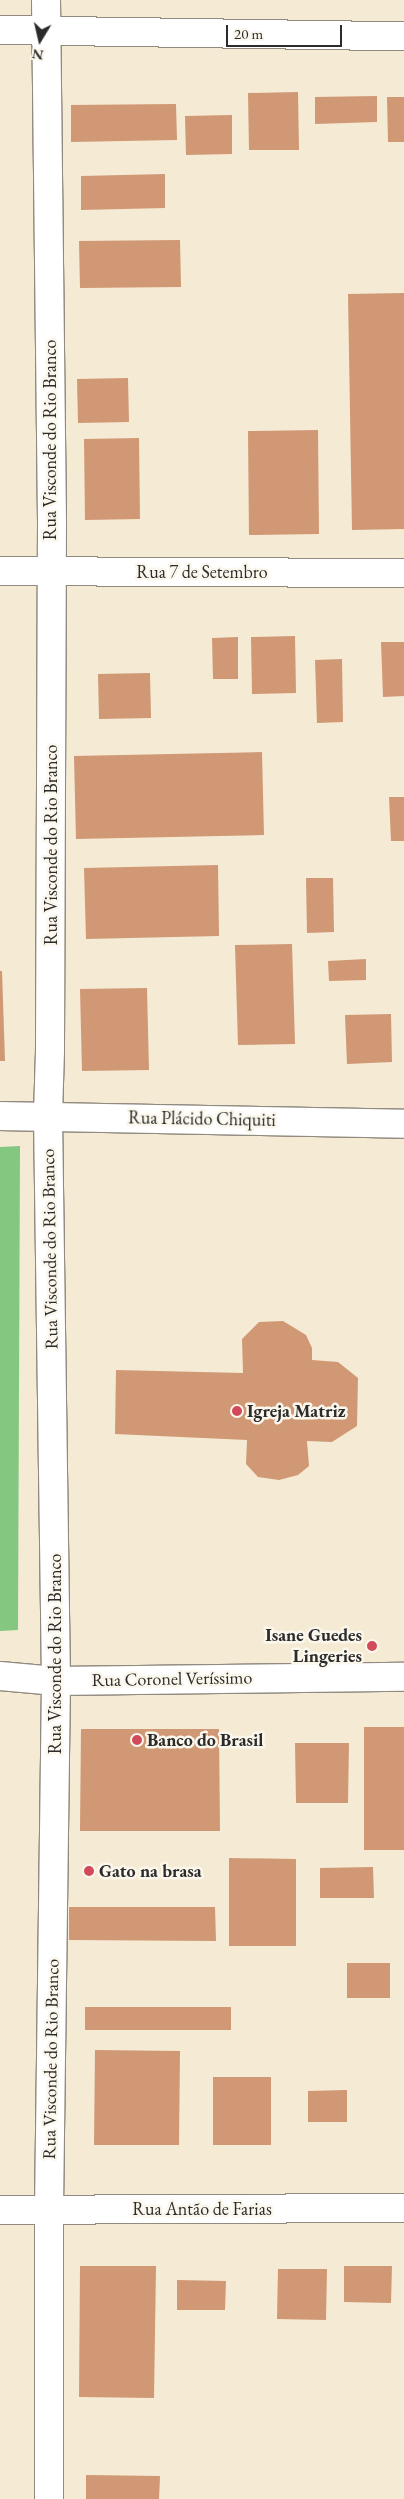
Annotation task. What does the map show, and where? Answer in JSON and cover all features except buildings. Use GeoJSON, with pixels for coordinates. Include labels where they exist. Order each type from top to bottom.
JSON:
{"type":"FeatureCollection","features":[{"type":"Feature","properties":{"kind":"street","name":"Rua Visconde do Rio Branco"},"geometry":{"type":"LineString","coordinates":[[46,0],[52,523],[50,571],[50,1051],[48,1116],[56,1681],[49,2210],[49,2499]]}},
{"type":"Feature","properties":{"kind":"street"},"geometry":{"type":"LineString","coordinates":[[0,30],[404,36]]}},
{"type":"Feature","properties":{"kind":"street","name":"Rua 7 de Setembro"},"geometry":{"type":"LineString","coordinates":[[0,571],[404,573]]}},
{"type":"Feature","properties":{"kind":"street","name":"Rua Plácido Chiquiti"},"geometry":{"type":"LineString","coordinates":[[0,1116],[404,1124]]}},
{"type":"Feature","properties":{"kind":"street","name":"Rua Coronel Veríssimo"},"geometry":{"type":"LineString","coordinates":[[0,1676],[56,1681],[404,1677]]}},
{"type":"Feature","properties":{"kind":"street","name":"Rua Antão de Farias"},"geometry":{"type":"LineString","coordinates":[[0,2210],[404,2208]]}},
{"type":"Feature","properties":{"kind":"green space"},"geometry":{"type":"Polygon","coordinates":[[[20,1146],[18,1630],[0,1631],[0,1147],[20,1146]]]}},
{"type":"Feature","properties":{"kind":"place","name":"Igreja Matriz"},"geometry":{"type":"Point","coordinates":[237,1411]}},
{"type":"Feature","properties":{"kind":"place","name":"Isane Guedes Lingeries"},"geometry":{"type":"Point","coordinates":[372,1646]}},
{"type":"Feature","properties":{"kind":"place","name":"Banco do Brasil"},"geometry":{"type":"Point","coordinates":[137,1740]}},
{"type":"Feature","properties":{"kind":"place","name":"Gato na brasa"},"geometry":{"type":"Point","coordinates":[89,1871]}}]}
